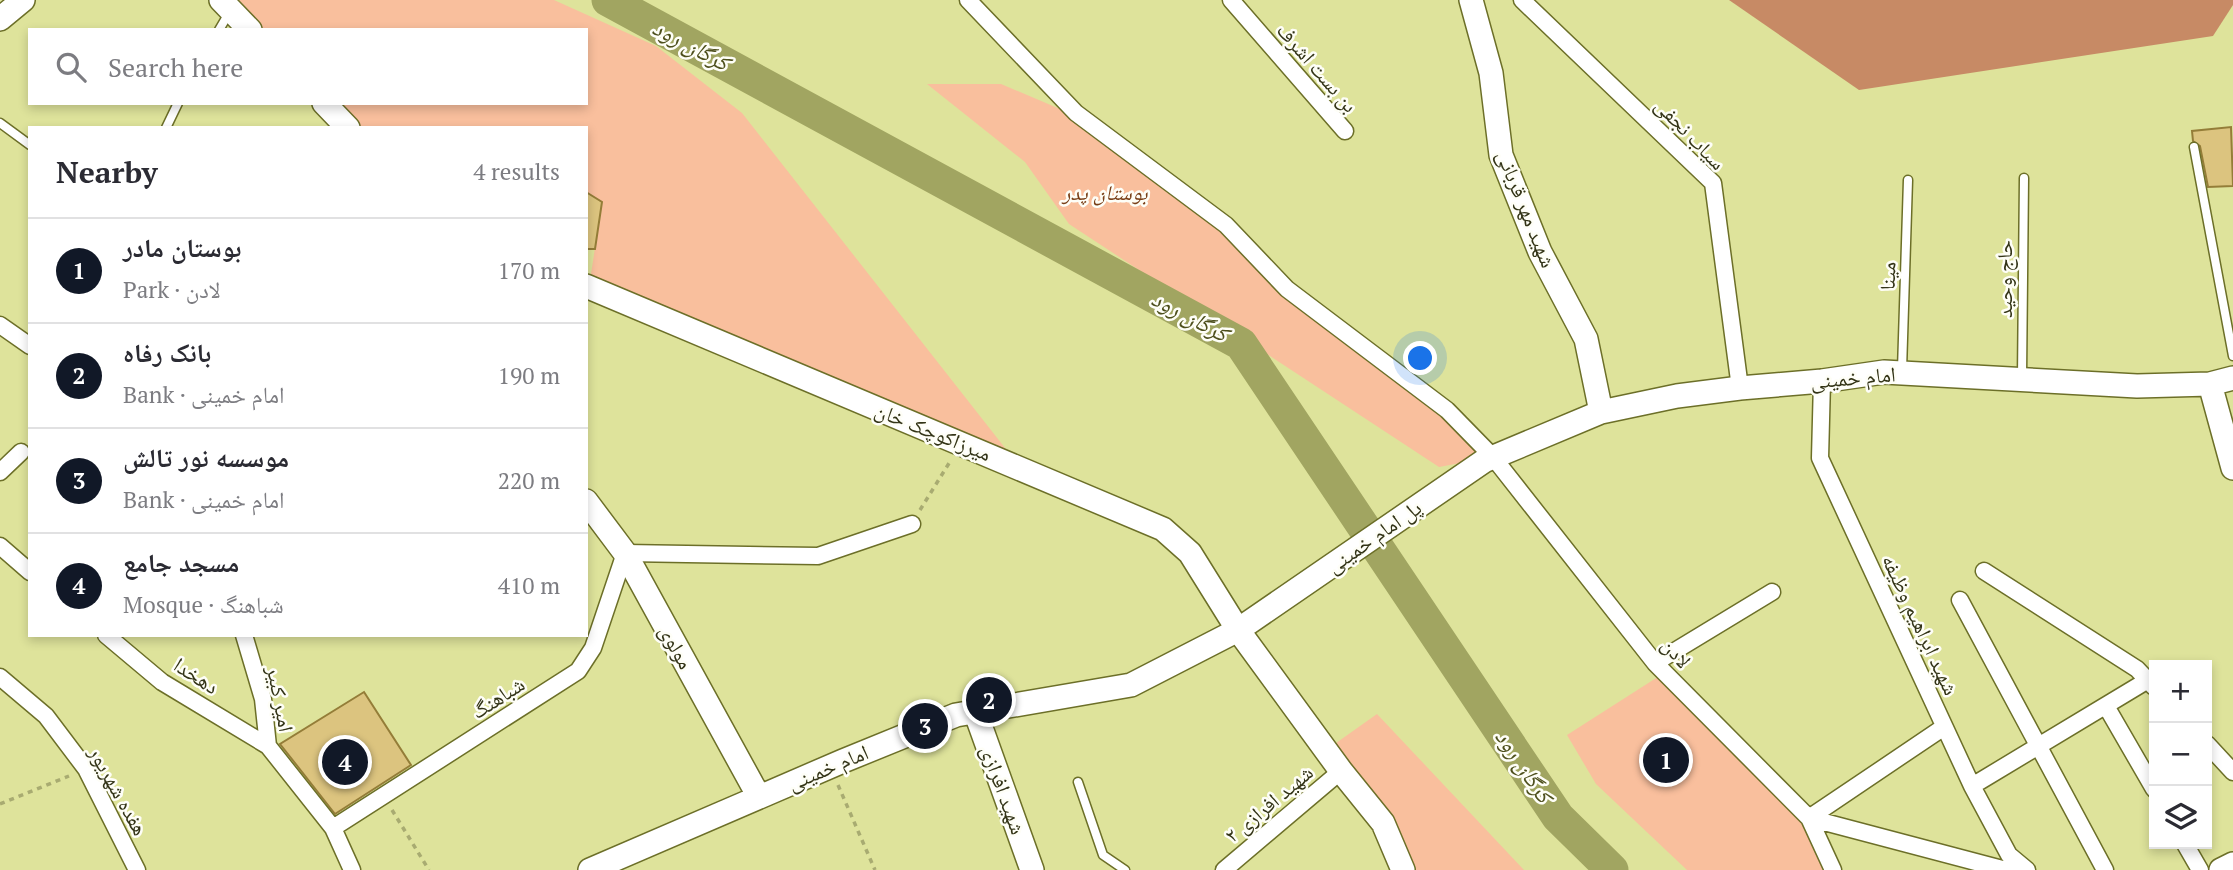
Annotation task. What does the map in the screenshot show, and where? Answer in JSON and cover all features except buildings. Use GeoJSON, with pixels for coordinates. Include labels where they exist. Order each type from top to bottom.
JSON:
{"type":"FeatureCollection","features":[{"type":"Feature","properties":{"kind":"street"},"geometry":{"type":"LineString","coordinates":[[0,19],[23,0]]}},
{"type":"Feature","properties":{"kind":"street","name":"لادن"},"geometry":{"type":"LineString","coordinates":[[968,0],[1076,113],[1226,225],[1287,289],[1447,410],[1655,663],[1808,818],[1833,870]]}},
{"type":"Feature","properties":{"kind":"street","name":"بن بست اشرف"},"geometry":{"type":"LineString","coordinates":[[1231,0],[1345,131]]}},
{"type":"Feature","properties":{"kind":"street","name":"شهید مهر قربانی"},"geometry":{"type":"LineString","coordinates":[[1471,0],[1491,73],[1501,155],[1540,251],[1586,339],[1601,412]]}},
{"type":"Feature","properties":{"kind":"street","name":"سیاب نجفی"},"geometry":{"type":"LineString","coordinates":[[1522,0],[1713,183],[1740,388]]}},
{"type":"Feature","properties":{"kind":"street"},"geometry":{"type":"LineString","coordinates":[[223,13],[247,28]]}},
{"type":"Feature","properties":{"kind":"street"},"geometry":{"type":"LineString","coordinates":[[326,105],[346,126]]}},
{"type":"Feature","properties":{"kind":"street","name":"میرزاکوچک خان"},"geometry":{"type":"LineString","coordinates":[[588,287],[1163,529],[1190,553],[1238,630],[1383,824],[1403,870]]}},
{"type":"Feature","properties":{"kind":"street"},"geometry":{"type":"LineString","coordinates":[[0,325],[28,345]]}},
{"type":"Feature","properties":{"kind":"street","name":"امام خمینی"},"geometry":{"type":"LineString","coordinates":[[1488,459],[1601,412],[1677,396],[1885,372],[2137,386],[2210,384],[2233,378]]}},
{"type":"Feature","properties":{"kind":"street","name":"شهید ابراهیم وظیفه"},"geometry":{"type":"LineString","coordinates":[[1822,381],[1820,458],[1972,786],[2009,855],[2026,870]]}},
{"type":"Feature","properties":{"kind":"street"},"geometry":{"type":"LineString","coordinates":[[2210,384],[2233,468]]}},
{"type":"Feature","properties":{"kind":"street"},"geometry":{"type":"LineString","coordinates":[[0,472],[21,452]]}},
{"type":"Feature","properties":{"kind":"street","name":"پل امام خمینی"},"geometry":{"type":"LineString","coordinates":[[1265,612],[1488,459]]}},
{"type":"Feature","properties":{"kind":"street","name":"مولوی"},"geometry":{"type":"LineString","coordinates":[[588,504],[625,553],[759,797]]}},
{"type":"Feature","properties":{"kind":"street"},"geometry":{"type":"LineString","coordinates":[[625,553],[818,556],[912,524]]}},
{"type":"Feature","properties":{"kind":"street"},"geometry":{"type":"LineString","coordinates":[[0,546],[28,570]]}},
{"type":"Feature","properties":{"kind":"street","name":"شباهنگ"},"geometry":{"type":"LineString","coordinates":[[333,828],[578,671],[593,648],[625,553]]}},
{"type":"Feature","properties":{"kind":"street"},"geometry":{"type":"LineString","coordinates":[[1983,571],[2137,668],[2149,681]]}},
{"type":"Feature","properties":{"kind":"street"},"geometry":{"type":"LineString","coordinates":[[1655,663],[1772,592]]}},
{"type":"Feature","properties":{"kind":"street"},"geometry":{"type":"LineString","coordinates":[[1960,600],[2105,870]]}},
{"type":"Feature","properties":{"kind":"street","name":"امام خمینی"},"geometry":{"type":"LineString","coordinates":[[590,870],[830,766],[956,715],[1131,685],[1238,630],[1265,612]]}},
{"type":"Feature","properties":{"kind":"street","name":"دهخدا"},"geometry":{"type":"LineString","coordinates":[[108,637],[162,682],[268,746]]}},
{"type":"Feature","properties":{"kind":"street","name":"امیر کبیر"},"geometry":{"type":"LineString","coordinates":[[245,637],[263,699],[268,746],[333,828],[352,870]]}},
{"type":"Feature","properties":{"kind":"street","name":"هفده شهریور"},"geometry":{"type":"LineString","coordinates":[[0,677],[46,716],[86,769],[137,870]]}},
{"type":"Feature","properties":{"kind":"street"},"geometry":{"type":"LineString","coordinates":[[1972,786],[2106,706],[2149,684]]}},
{"type":"Feature","properties":{"kind":"street"},"geometry":{"type":"LineString","coordinates":[[2106,706],[2152,786]]}},
{"type":"Feature","properties":{"kind":"street","name":"شهید افرازی"},"geometry":{"type":"LineString","coordinates":[[975,711],[1032,870]]}},
{"type":"Feature","properties":{"kind":"street"},"geometry":{"type":"LineString","coordinates":[[1808,818],[1944,727]]}},
{"type":"Feature","properties":{"kind":"street"},"geometry":{"type":"LineString","coordinates":[[2212,749],[2233,772]]}},
{"type":"Feature","properties":{"kind":"street","name":"شهید افرازی ۲"},"geometry":{"type":"LineString","coordinates":[[1224,870],[1341,771]]}},
{"type":"Feature","properties":{"kind":"street"},"geometry":{"type":"LineString","coordinates":[[1808,818],[2006,870]]}},
{"type":"Feature","properties":{"kind":"street"},"geometry":{"type":"LineString","coordinates":[[2188,849],[2200,870]]}},
{"type":"Feature","properties":{"kind":"street"},"geometry":{"type":"LineString","coordinates":[[2221,870],[2233,864]]}},
{"type":"Feature","properties":{"kind":"lane"},"geometry":{"type":"LineString","coordinates":[[167,126],[177,105]]}},
{"type":"Feature","properties":{"kind":"lane"},"geometry":{"type":"LineString","coordinates":[[0,123],[28,144]]}},
{"type":"Feature","properties":{"kind":"lane"},"geometry":{"type":"LineString","coordinates":[[2194,147],[2233,356]]}},
{"type":"Feature","properties":{"kind":"lane","name":"حاج وحید"},"geometry":{"type":"LineString","coordinates":[[2022,380],[2024,178]]}},
{"type":"Feature","properties":{"kind":"lane","name":"مینا"},"geometry":{"type":"LineString","coordinates":[[1902,373],[1909,180]]}},
{"type":"Feature","properties":{"kind":"lane"},"geometry":{"type":"LineString","coordinates":[[1078,782],[1103,855],[1125,870]]}},
{"type":"Feature","properties":{"kind":"path"},"geometry":{"type":"LineString","coordinates":[[912,524],[960,445]]}},
{"type":"Feature","properties":{"kind":"path"},"geometry":{"type":"LineString","coordinates":[[830,766],[875,870]]}},
{"type":"Feature","properties":{"kind":"path"},"geometry":{"type":"LineString","coordinates":[[0,804],[86,769]]}},
{"type":"Feature","properties":{"kind":"path"},"geometry":{"type":"LineString","coordinates":[[384,796],[429,870]]}},
{"type":"Feature","properties":{"kind":"green space"},"geometry":{"type":"Polygon","coordinates":[[[222,0],[554,0],[656,46],[742,113],[1020,467],[589,287],[602,202],[588,193],[588,126],[347,126],[327,105],[588,105],[588,28],[250,28],[222,0]]]}},
{"type":"Feature","properties":{"kind":"green space","name":"بوستان پدر"},"geometry":{"type":"Polygon","coordinates":[[[927,84],[1001,84],[1074,115],[1226,225],[1287,289],[1493,457],[1439,467],[1069,224],[1025,162],[927,84]]]}},
{"type":"Feature","properties":{"kind":"green space"},"geometry":{"type":"Polygon","coordinates":[[[1664,673],[1808,818],[1833,870],[1687,870],[1596,784],[1567,735],[1664,673]]]}},
{"type":"Feature","properties":{"kind":"green space"},"geometry":{"type":"Polygon","coordinates":[[[1377,714],[1524,870],[1404,870],[1329,748],[1377,714]]]}},
{"type":"Feature","properties":{"kind":"shaded area"},"geometry":{"type":"Polygon","coordinates":[[[1729,0],[2233,0],[2233,5],[2213,36],[1859,90],[1729,0]]]}},
{"type":"Feature","properties":{"kind":"waterway","name":"کرگان رود"},"geometry":{"type":"LineString","coordinates":[[608,0],[1241,344],[1558,817],[1612,870]]}},
{"type":"Feature","properties":{"kind":"place","name":"بانک رفاه"},"geometry":{"type":"Point","coordinates":[989,700]}},
{"type":"Feature","properties":{"kind":"place","name":"موسسه نور تالش"},"geometry":{"type":"Point","coordinates":[925,726]}},
{"type":"Feature","properties":{"kind":"place","name":"بوستان مادر"},"geometry":{"type":"Point","coordinates":[1666,760]}},
{"type":"Feature","properties":{"kind":"place","name":"مسجد جامع"},"geometry":{"type":"Point","coordinates":[345,762]}}]}
